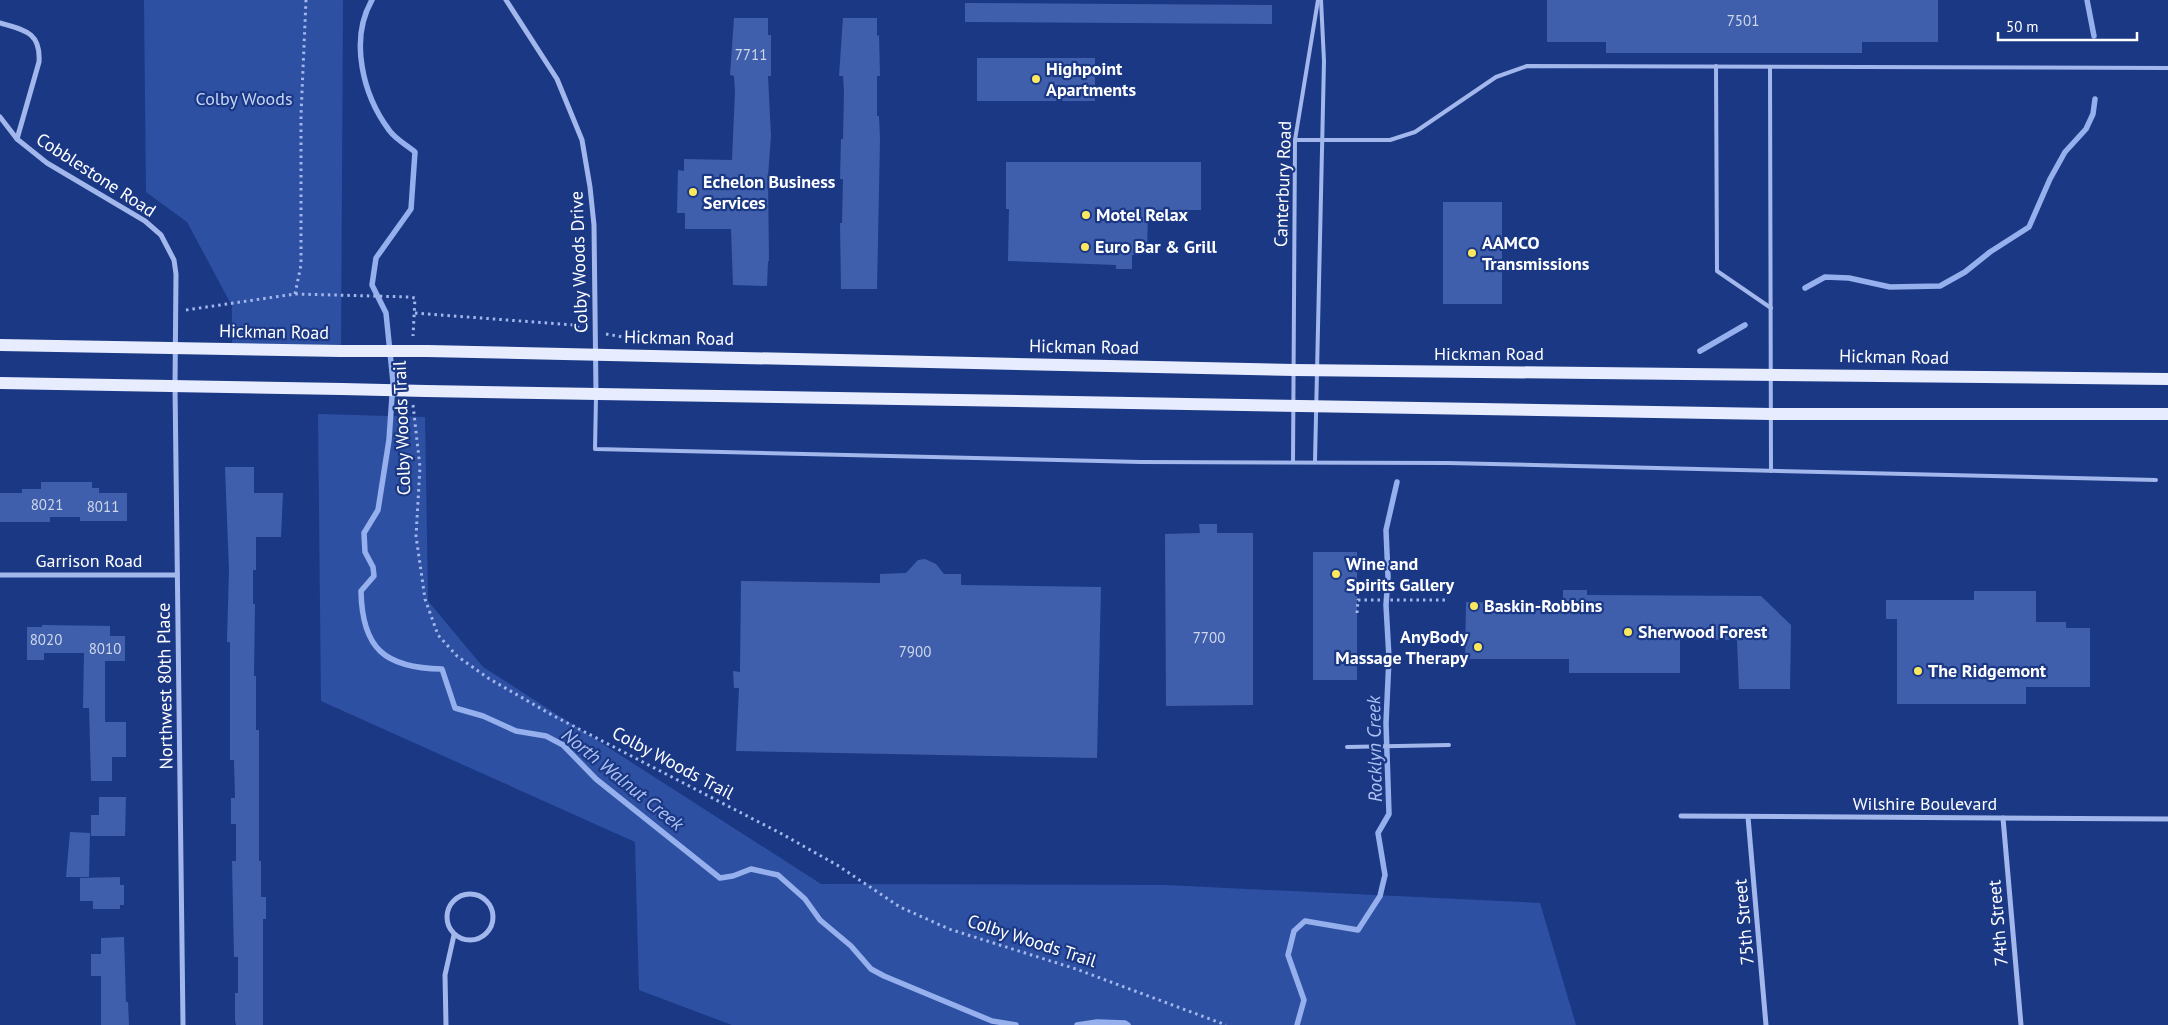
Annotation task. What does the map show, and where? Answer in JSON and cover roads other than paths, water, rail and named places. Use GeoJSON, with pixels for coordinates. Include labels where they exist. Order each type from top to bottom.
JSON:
{"type":"FeatureCollection","features":[{"type":"Feature","properties":{"kind":"main road","name":"Hickman Road"},"geometry":{"type":"LineString","coordinates":[[0,345],[596,354],[1294,370],[1771,373],[2168,379]]}},
{"type":"Feature","properties":{"kind":"main road"},"geometry":{"type":"LineString","coordinates":[[0,383],[1771,414],[2168,414]]}},
{"type":"Feature","properties":{"kind":"street","name":"Colby Woods Drive"},"geometry":{"type":"LineString","coordinates":[[506,0],[557,79],[582,140],[594,225],[596,394]]}},
{"type":"Feature","properties":{"kind":"street"},"geometry":{"type":"LineString","coordinates":[[0,23],[27,32],[35,39],[40,50],[39,62],[17,139]]}},
{"type":"Feature","properties":{"kind":"street","name":"Cobblestone Road"},"geometry":{"type":"LineString","coordinates":[[0,117],[17,139],[47,163],[144,221],[160,235],[174,260],[176,347]]}},
{"type":"Feature","properties":{"kind":"street","name":"Northwest 80th Place"},"geometry":{"type":"LineString","coordinates":[[176,347],[183,1025]]}},
{"type":"Feature","properties":{"kind":"street","name":"Garrison Road"},"geometry":{"type":"LineString","coordinates":[[0,575],[177,575]]}},
{"type":"Feature","properties":{"kind":"street","name":"Wilshire Boulevard"},"geometry":{"type":"LineString","coordinates":[[1681,816],[2168,819]]}},
{"type":"Feature","properties":{"kind":"street","name":"75th Street"},"geometry":{"type":"LineString","coordinates":[[1748,817],[1766,1025]]}},
{"type":"Feature","properties":{"kind":"street","name":"74th Street"},"geometry":{"type":"LineString","coordinates":[[2003,818],[2021,1025]]}},
{"type":"Feature","properties":{"kind":"street"},"geometry":{"type":"LineString","coordinates":[[446,1025],[445,975],[454,934],[447,922],[448,908],[452,901],[458,897],[473,894],[486,900],[493,914],[493,922],[484,936],[469,941],[454,934]]}},
{"type":"Feature","properties":{"kind":"lane","name":"Canterbury Road"},"geometry":{"type":"LineString","coordinates":[[1293,462],[1295,140],[1319,0]]}},
{"type":"Feature","properties":{"kind":"lane","name":"Canterbury Road"},"geometry":{"type":"LineString","coordinates":[[1315,461],[1318,370],[1320,140],[1324,61],[1319,0]]}},
{"type":"Feature","properties":{"kind":"lane"},"geometry":{"type":"LineString","coordinates":[[1295,140],[1390,140],[1415,132],[1496,77],[1527,66],[2168,68]]}},
{"type":"Feature","properties":{"kind":"lane"},"geometry":{"type":"LineString","coordinates":[[1716,66],[1717,271],[1771,308]]}},
{"type":"Feature","properties":{"kind":"lane"},"geometry":{"type":"LineString","coordinates":[[1770,66],[1771,472]]}},
{"type":"Feature","properties":{"kind":"lane"},"geometry":{"type":"LineString","coordinates":[[596,394],[595,449],[1150,462],[1315,461],[2156,480]]}},
{"type":"Feature","properties":{"kind":"lane"},"geometry":{"type":"LineString","coordinates":[[1347,747],[1449,745]]}},
{"type":"Feature","properties":{"kind":"waterway","name":"North Walnut Creek"},"geometry":{"type":"LineString","coordinates":[[372,0],[361,32],[360,49],[366,84],[372,101],[389,130],[415,152],[411,209],[376,258],[372,285],[386,313],[393,382],[389,440],[378,510],[364,533],[365,552],[373,567],[374,576],[361,591],[362,611],[366,628],[372,641],[381,651],[405,665],[442,669],[455,708],[483,716],[516,731],[546,736],[563,745],[596,779],[720,878],[733,876],[751,869],[778,875],[805,899],[820,920],[851,946],[871,969],[992,1021],[1016,1025]]}},
{"type":"Feature","properties":{"kind":"waterway","name":"Rocklyn Creek"},"geometry":{"type":"LineString","coordinates":[[2087,0],[2094,36]]}},
{"type":"Feature","properties":{"kind":"waterway","name":"Rocklyn Creek"},"geometry":{"type":"LineString","coordinates":[[1805,288],[1825,277],[1849,278],[1890,287],[1940,286],[1965,272],[1990,252],[2029,227],[2050,179],[2065,152],[2086,129],[2093,114],[2095,99]]}},
{"type":"Feature","properties":{"kind":"waterway","name":"Rocklyn Creek"},"geometry":{"type":"LineString","coordinates":[[1700,351],[1745,325]]}},
{"type":"Feature","properties":{"kind":"waterway","name":"Rocklyn Creek"},"geometry":{"type":"LineString","coordinates":[[1297,1025],[1304,1000],[1288,955],[1294,931],[1305,921],[1358,930],[1380,896],[1385,875],[1378,833],[1389,814],[1386,723],[1389,658],[1386,605],[1388,577],[1386,530],[1397,482]]}},
{"type":"Feature","properties":{"kind":"waterway","name":"North Walnut Creek"},"geometry":{"type":"LineString","coordinates":[[1077,1025],[1097,1022],[1125,1023],[1128,1025]]}},
{"type":"Feature","properties":{"kind":"place","name":"Highpoint Apartments"},"geometry":{"type":"Point","coordinates":[1036,79]}},
{"type":"Feature","properties":{"kind":"place","name":"Echelon Business Services"},"geometry":{"type":"Point","coordinates":[693,192]}},
{"type":"Feature","properties":{"kind":"place","name":"Motel Relax"},"geometry":{"type":"Point","coordinates":[1086,215]}},
{"type":"Feature","properties":{"kind":"place","name":"Euro Bar & Grill"},"geometry":{"type":"Point","coordinates":[1085,247]}},
{"type":"Feature","properties":{"kind":"place","name":"AAMCO Transmissions"},"geometry":{"type":"Point","coordinates":[1472,253]}},
{"type":"Feature","properties":{"kind":"place","name":"Wine and Spirits Gallery"},"geometry":{"type":"Point","coordinates":[1336,574]}},
{"type":"Feature","properties":{"kind":"place","name":"Baskin-Robbins"},"geometry":{"type":"Point","coordinates":[1474,606]}},
{"type":"Feature","properties":{"kind":"place","name":"Sherwood Forest"},"geometry":{"type":"Point","coordinates":[1628,632]}},
{"type":"Feature","properties":{"kind":"place","name":"AnyBody Massage Therapy"},"geometry":{"type":"Point","coordinates":[1478,647]}},
{"type":"Feature","properties":{"kind":"place","name":"The Ridgemont"},"geometry":{"type":"Point","coordinates":[1918,671]}},
{"type":"Feature","properties":{"kind":"park label","name":"Colby Woods"},"geometry":{"type":"Point","coordinates":[244,99]}}]}
